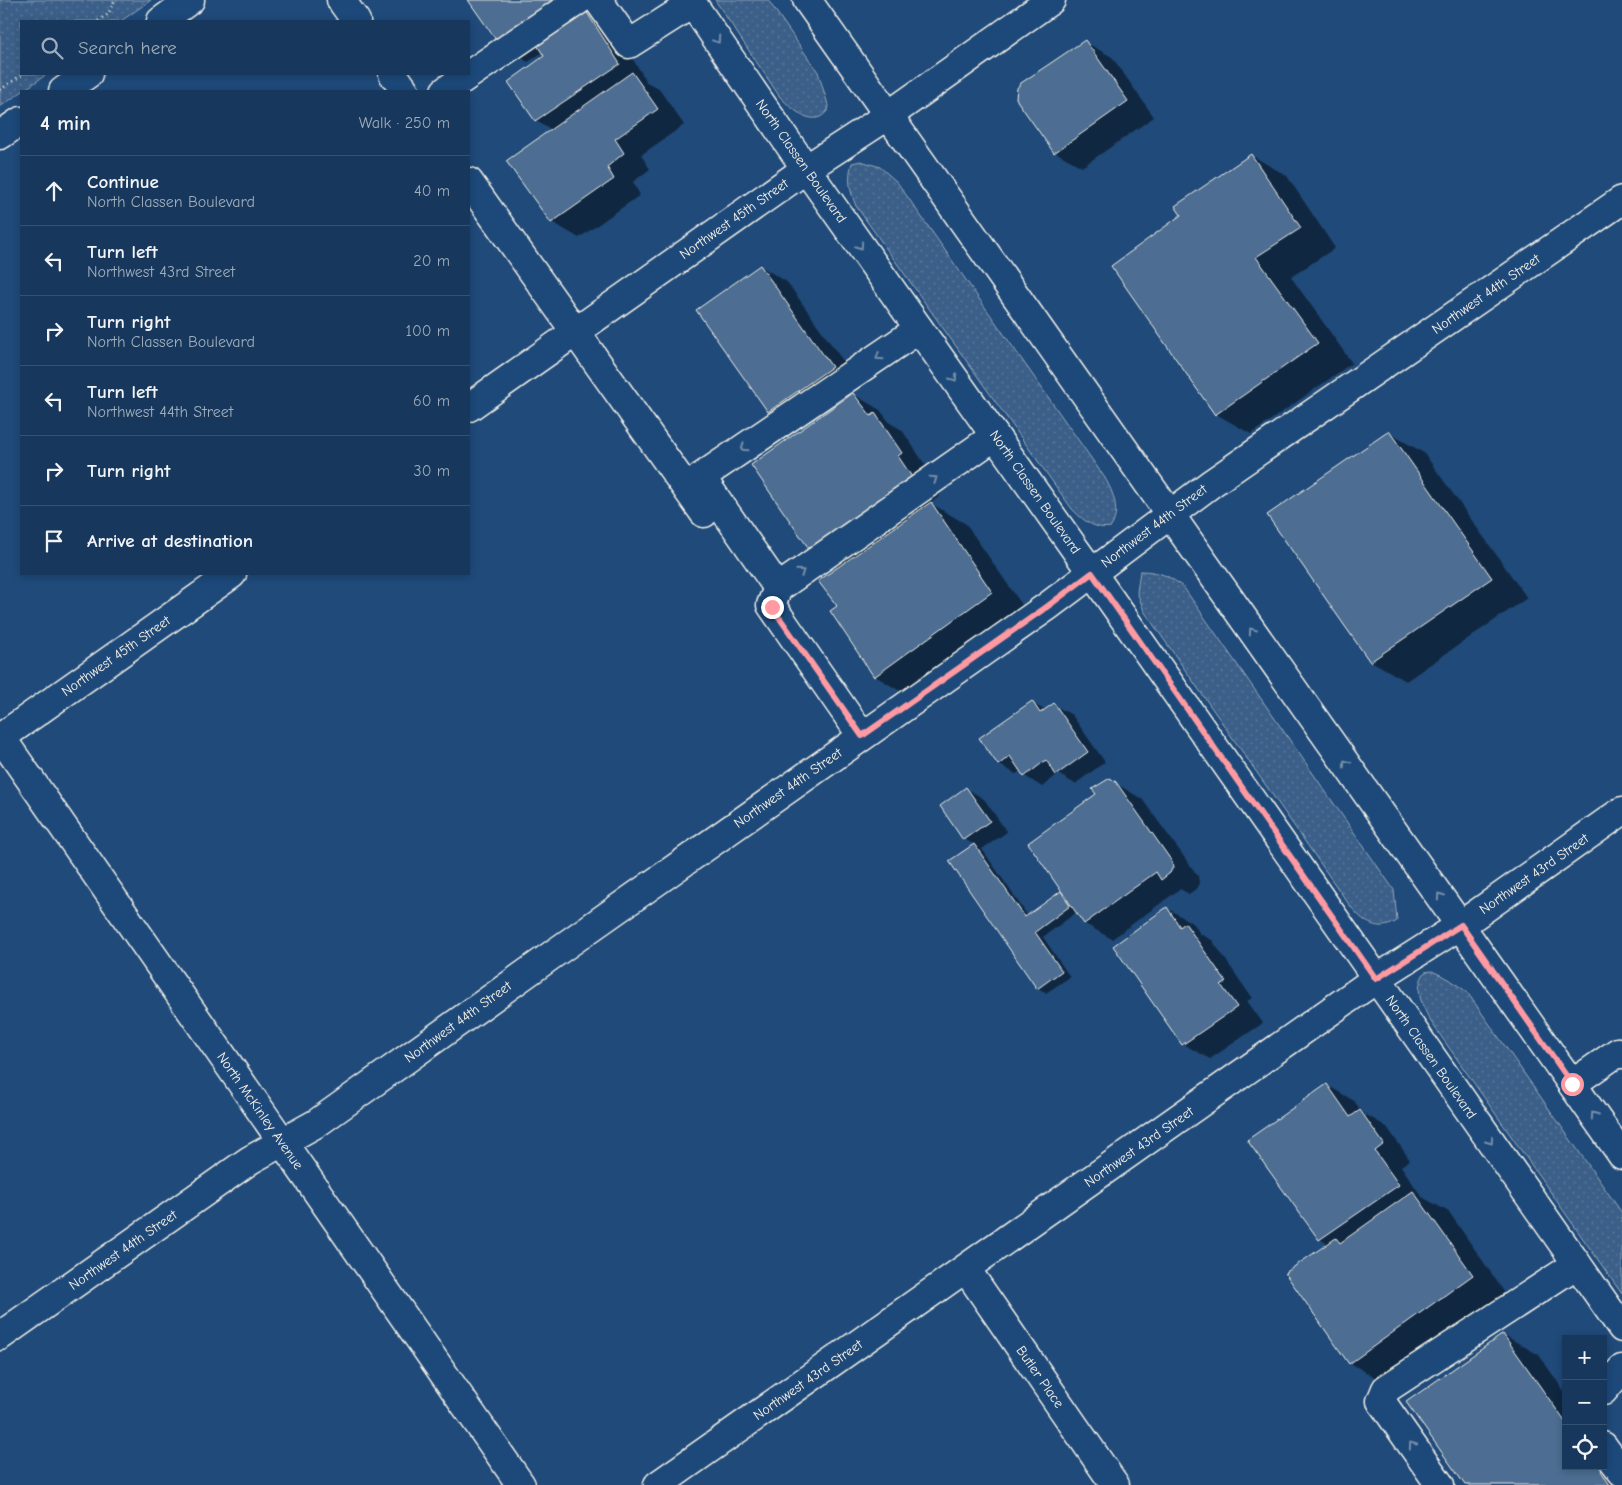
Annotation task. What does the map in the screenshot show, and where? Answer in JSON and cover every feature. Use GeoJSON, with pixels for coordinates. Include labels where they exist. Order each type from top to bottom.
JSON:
{"type":"FeatureCollection","features":[{"type":"Feature","properties":{"kind":"street"},"geometry":{"type":"LineString","coordinates":[[162,20],[190,0]]}},
{"type":"Feature","properties":{"kind":"street"},"geometry":{"type":"LineString","coordinates":[[341,0],[355,20]]}},
{"type":"Feature","properties":{"kind":"street"},"geometry":{"type":"LineString","coordinates":[[470,74],[579,0]]}},
{"type":"Feature","properties":{"kind":"street"},"geometry":{"type":"LineString","coordinates":[[598,0],[629,44],[691,2]]}},
{"type":"Feature","properties":{"kind":"street"},"geometry":{"type":"LineString","coordinates":[[807,0],[1622,1155]]}},
{"type":"Feature","properties":{"kind":"street","name":"Northwest 45th Street"},"geometry":{"type":"LineString","coordinates":[[470,405],[806,169],[889,115],[1051,0]]}},
{"type":"Feature","properties":{"kind":"street","name":"North Classen Boulevard"},"geometry":{"type":"LineString","coordinates":[[691,2],[806,169],[1622,1328]]}},
{"type":"Feature","properties":{"kind":"street"},"geometry":{"type":"LineString","coordinates":[[64,90],[87,75]]}},
{"type":"Feature","properties":{"kind":"street"},"geometry":{"type":"LineString","coordinates":[[394,75],[404,90]]}},
{"type":"Feature","properties":{"kind":"street"},"geometry":{"type":"LineString","coordinates":[[446,90],[469,75]]}},
{"type":"Feature","properties":{"kind":"street"},"geometry":{"type":"LineString","coordinates":[[0,135],[20,121]]}},
{"type":"Feature","properties":{"kind":"street"},"geometry":{"type":"LineString","coordinates":[[470,183],[574,332],[775,598]]}},
{"type":"Feature","properties":{"kind":"street","name":"Northwest 44th Street"},"geometry":{"type":"LineString","coordinates":[[0,1336],[250,1160],[316,1123],[1048,606],[1220,477],[1622,200]]}},
{"type":"Feature","properties":{"kind":"street"},"geometry":{"type":"LineString","coordinates":[[862,736],[701,477],[919,329]]}},
{"type":"Feature","properties":{"kind":"street"},"geometry":{"type":"LineString","coordinates":[[775,598],[995,436]]}},
{"type":"Feature","properties":{"kind":"street","name":"Northwest 45th Street"},"geometry":{"type":"LineString","coordinates":[[0,737],[231,575]]}},
{"type":"Feature","properties":{"kind":"street","name":"North McKinley Avenue"},"geometry":{"type":"LineString","coordinates":[[0,737],[521,1485]]}},
{"type":"Feature","properties":{"kind":"street","name":"Northwest 43rd Street"},"geometry":{"type":"LineString","coordinates":[[658,1485],[966,1270],[1376,979],[1461,925],[1622,812]]}},
{"type":"Feature","properties":{"kind":"street"},"geometry":{"type":"LineString","coordinates":[[1572,1084],[1618,1052],[1622,1054]]}},
{"type":"Feature","properties":{"kind":"street"},"geometry":{"type":"LineString","coordinates":[[1440,1485],[1381,1400],[1386,1389],[1577,1264]]}},
{"type":"Feature","properties":{"kind":"street","name":"Butler Place"},"geometry":{"type":"LineString","coordinates":[[966,1270],[1115,1485]]}},
{"type":"Feature","properties":{"kind":"street"},"geometry":{"type":"LineString","coordinates":[[1607,1386],[1622,1369]]}},
{"type":"Feature","properties":{"kind":"street"},"geometry":{"type":"LineString","coordinates":[[1607,1451],[1622,1472]]}},
{"type":"Feature","properties":{"kind":"path"},"geometry":{"type":"LineString","coordinates":[[99,20],[108,14],[115,0]]}},
{"type":"Feature","properties":{"kind":"path"},"geometry":{"type":"LineString","coordinates":[[0,90],[22,75]]}},
{"type":"Feature","properties":{"kind":"shaded area"},"geometry":{"type":"Polygon","coordinates":[[[0,0],[151,0],[122,20],[20,20],[20,75],[46,75],[24,90],[20,90],[20,93],[0,107],[0,0]]]}},
{"type":"Feature","properties":{"kind":"shaded area"},"geometry":{"type":"Polygon","coordinates":[[[715,0],[768,0],[818,72],[829,108],[824,115],[818,118],[804,116],[780,97],[715,0]]]}},
{"type":"Feature","properties":{"kind":"shaded area"},"geometry":{"type":"Polygon","coordinates":[[[861,161],[880,167],[897,182],[1105,478],[1111,489],[1116,508],[1111,527],[1094,526],[1072,509],[856,206],[849,180],[852,163],[861,161]]]}},
{"type":"Feature","properties":{"kind":"shaded area"},"geometry":{"type":"Polygon","coordinates":[[[1140,571],[1164,575],[1184,588],[1394,890],[1397,921],[1389,925],[1376,926],[1364,920],[1348,903],[1144,611],[1137,592],[1140,571]]]}},
{"type":"Feature","properties":{"kind":"shaded area"},"geometry":{"type":"Polygon","coordinates":[[[1432,971],[1449,979],[1467,992],[1622,1213],[1622,1294],[1431,1022],[1422,1003],[1419,991],[1421,978],[1425,972],[1432,971]]]}},
{"type":"Feature","properties":{"kind":"building"},"geometry":{"type":"Polygon","coordinates":[[[468,0],[569,0],[501,47],[468,0]]]}},
{"type":"Feature","properties":{"kind":"building"},"geometry":{"type":"Polygon","coordinates":[[[584,8],[620,64],[535,121],[508,82],[544,56],[535,42],[584,8]]]}},
{"type":"Feature","properties":{"kind":"building"},"geometry":{"type":"Polygon","coordinates":[[[1085,40],[1128,101],[1054,153],[1018,102],[1016,98],[1017,88],[1021,83],[1085,40]]]}},
{"type":"Feature","properties":{"kind":"building"},"geometry":{"type":"Polygon","coordinates":[[[632,72],[658,109],[615,139],[624,153],[607,167],[614,179],[551,223],[506,161],[632,72]]]}},
{"type":"Feature","properties":{"kind":"building"},"geometry":{"type":"Polygon","coordinates":[[[1251,154],[1301,228],[1256,257],[1318,343],[1215,415],[1111,266],[1181,215],[1175,206],[1251,154]]]}},
{"type":"Feature","properties":{"kind":"building"},"geometry":{"type":"Polygon","coordinates":[[[760,265],[832,367],[768,412],[696,310],[760,265]]]}},
{"type":"Feature","properties":{"kind":"building"},"geometry":{"type":"Polygon","coordinates":[[[853,393],[871,416],[875,413],[902,453],[898,456],[914,480],[812,553],[751,465],[853,393]]]}},
{"type":"Feature","properties":{"kind":"building"},"geometry":{"type":"Polygon","coordinates":[[[1389,431],[1492,578],[1370,662],[1267,515],[1389,431]]]}},
{"type":"Feature","properties":{"kind":"building"},"geometry":{"type":"Polygon","coordinates":[[[931,502],[992,592],[874,677],[830,611],[837,606],[818,581],[931,502]]]}},
{"type":"Feature","properties":{"kind":"building"},"geometry":{"type":"Polygon","coordinates":[[[1032,701],[1040,713],[1054,703],[1088,752],[1056,775],[1046,760],[1024,777],[1010,756],[998,765],[979,738],[1032,701]]]}},
{"type":"Feature","properties":{"kind":"building"},"geometry":{"type":"Polygon","coordinates":[[[1110,778],[1116,782],[1171,860],[1173,867],[1170,873],[1161,880],[1156,872],[1084,924],[1028,843],[1096,794],[1092,789],[1110,778]]]}},
{"type":"Feature","properties":{"kind":"building"},"geometry":{"type":"Polygon","coordinates":[[[966,787],[990,821],[963,840],[940,806],[966,787]]]}},
{"type":"Feature","properties":{"kind":"building"},"geometry":{"type":"Polygon","coordinates":[[[974,844],[1025,917],[1061,891],[1070,906],[1035,932],[1062,971],[1037,989],[949,861],[974,844]]]}},
{"type":"Feature","properties":{"kind":"building"},"geometry":{"type":"Polygon","coordinates":[[[1167,907],[1180,927],[1185,923],[1226,982],[1221,985],[1237,1007],[1182,1045],[1113,946],[1167,907]]]}},
{"type":"Feature","properties":{"kind":"building"},"geometry":{"type":"Polygon","coordinates":[[[1327,1084],[1350,1117],[1360,1110],[1384,1144],[1375,1151],[1399,1185],[1319,1240],[1247,1140],[1327,1084]]]}},
{"type":"Feature","properties":{"kind":"building"},"geometry":{"type":"Polygon","coordinates":[[[1413,1191],[1473,1275],[1349,1364],[1285,1273],[1336,1238],[1340,1243],[1413,1191]]]}},
{"type":"Feature","properties":{"kind":"building"},"geometry":{"type":"Polygon","coordinates":[[[1503,1334],[1562,1417],[1562,1470],[1602,1470],[1601,1471],[1610,1485],[1465,1485],[1406,1402],[1503,1334]]]}},
{"type":"Feature","properties":{"kind":"route"},"geometry":{"type":"LineString","coordinates":[[772,607],[862,736],[1092,573],[1376,979],[1461,925],[1572,1084]]}}]}
